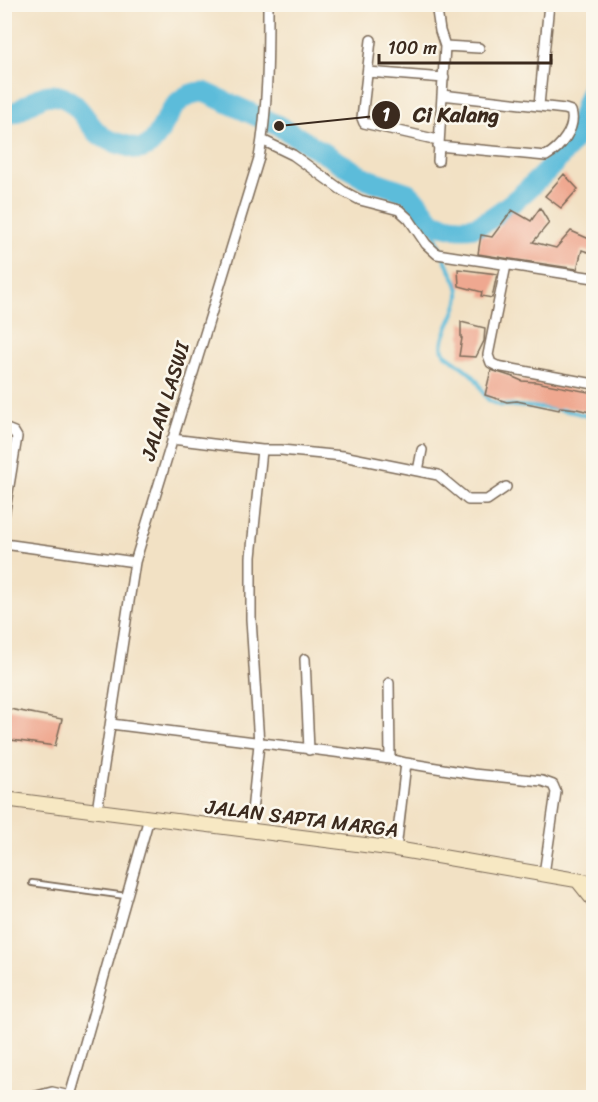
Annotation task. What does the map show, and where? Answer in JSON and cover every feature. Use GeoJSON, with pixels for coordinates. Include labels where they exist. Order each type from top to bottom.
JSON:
{"type":"FeatureCollection","features":[{"type":"Feature","properties":{"kind":"main road","name":"JALAN SAPTA MARGA"},"geometry":{"type":"LineString","coordinates":[[4,799],[396,849],[594,883]]}},
{"type":"Feature","properties":{"kind":"main road"},"geometry":{"type":"LineString","coordinates":[[579,881],[594,901]]}},
{"type":"Feature","properties":{"kind":"street","name":"JALAN LASWI"},"geometry":{"type":"LineString","coordinates":[[97,811],[135,562],[252,185],[265,108],[268,4]]}},
{"type":"Feature","properties":{"kind":"street"},"geometry":{"type":"LineString","coordinates":[[436,4],[445,46],[438,161]]}},
{"type":"Feature","properties":{"kind":"street"},"geometry":{"type":"LineString","coordinates":[[539,105],[549,4]]}},
{"type":"Feature","properties":{"kind":"street"},"geometry":{"type":"LineString","coordinates":[[371,40],[363,123],[438,143],[546,156],[552,153],[571,128],[573,117],[568,110],[442,95]]}},
{"type":"Feature","properties":{"kind":"street"},"geometry":{"type":"LineString","coordinates":[[445,46],[479,48]]}},
{"type":"Feature","properties":{"kind":"street"},"geometry":{"type":"LineString","coordinates":[[368,72],[444,78]]}},
{"type":"Feature","properties":{"kind":"street"},"geometry":{"type":"LineString","coordinates":[[262,136],[351,196],[399,210],[409,219],[426,244],[438,254],[594,278]]}},
{"type":"Feature","properties":{"kind":"street"},"geometry":{"type":"LineString","coordinates":[[506,265],[488,355],[491,363],[594,384]]}},
{"type":"Feature","properties":{"kind":"street"},"geometry":{"type":"LineString","coordinates":[[4,428],[14,432],[16,437],[4,516]]}},
{"type":"Feature","properties":{"kind":"street"},"geometry":{"type":"LineString","coordinates":[[172,439],[262,450],[343,456],[438,475],[468,500],[487,500],[506,487]]}},
{"type":"Feature","properties":{"kind":"street"},"geometry":{"type":"LineString","coordinates":[[250,831],[259,744],[250,579],[253,525],[262,450]]}},
{"type":"Feature","properties":{"kind":"street"},"geometry":{"type":"LineString","coordinates":[[418,471],[422,450]]}},
{"type":"Feature","properties":{"kind":"street"},"geometry":{"type":"LineString","coordinates":[[4,544],[135,562]]}},
{"type":"Feature","properties":{"kind":"street"},"geometry":{"type":"LineString","coordinates":[[305,659],[309,750]]}},
{"type":"Feature","properties":{"kind":"street"},"geometry":{"type":"LineString","coordinates":[[389,683],[390,759]]}},
{"type":"Feature","properties":{"kind":"street"},"geometry":{"type":"LineString","coordinates":[[111,724],[390,759],[473,774],[542,781],[553,785],[555,792],[555,808],[544,874]]}},
{"type":"Feature","properties":{"kind":"street"},"geometry":{"type":"LineString","coordinates":[[396,849],[406,763]]}},
{"type":"Feature","properties":{"kind":"street"},"geometry":{"type":"LineString","coordinates":[[29,1098],[52,1092],[71,1097],[149,818]]}},
{"type":"Feature","properties":{"kind":"lane"},"geometry":{"type":"LineString","coordinates":[[32,883],[126,896]]}},
{"type":"Feature","properties":{"kind":"building"},"geometry":{"type":"Polygon","coordinates":[[[564,174],[578,189],[561,208],[545,196],[564,174]]]}},
{"type":"Feature","properties":{"kind":"building"},"geometry":{"type":"Polygon","coordinates":[[[540,208],[549,223],[533,242],[556,248],[571,231],[594,241],[594,254],[582,250],[577,269],[478,254],[481,235],[492,237],[512,210],[531,221],[540,208]]]}},
{"type":"Feature","properties":{"kind":"building"},"geometry":{"type":"Polygon","coordinates":[[[458,269],[497,274],[492,298],[481,296],[482,292],[459,286],[458,269]]]}},
{"type":"Feature","properties":{"kind":"building"},"geometry":{"type":"Polygon","coordinates":[[[461,322],[485,328],[484,341],[476,357],[459,356],[462,338],[461,322]]]}},
{"type":"Feature","properties":{"kind":"building"},"geometry":{"type":"Polygon","coordinates":[[[491,370],[522,381],[594,393],[594,413],[560,407],[559,410],[517,401],[507,402],[485,395],[491,370]]]}},
{"type":"Feature","properties":{"kind":"building"},"geometry":{"type":"Polygon","coordinates":[[[4,708],[62,719],[55,746],[4,739],[4,708]]]}},
{"type":"Feature","properties":{"kind":"waterway"},"geometry":{"type":"LineString","coordinates":[[4,115],[18,111],[42,97],[60,96],[79,109],[102,136],[138,149],[154,140],[180,101],[190,94],[204,92],[279,126],[367,179],[408,193],[432,222],[468,228],[498,214],[557,160],[574,138],[594,85]]}},
{"type":"Feature","properties":{"kind":"waterway"},"geometry":{"type":"LineString","coordinates":[[432,222],[459,292],[458,303],[443,341],[444,353],[471,374],[486,397],[493,403],[575,412],[594,420]]}},
{"type":"Feature","properties":{"kind":"place","name":"Ci Kalang"},"geometry":{"type":"Point","coordinates":[279,126]}}]}
